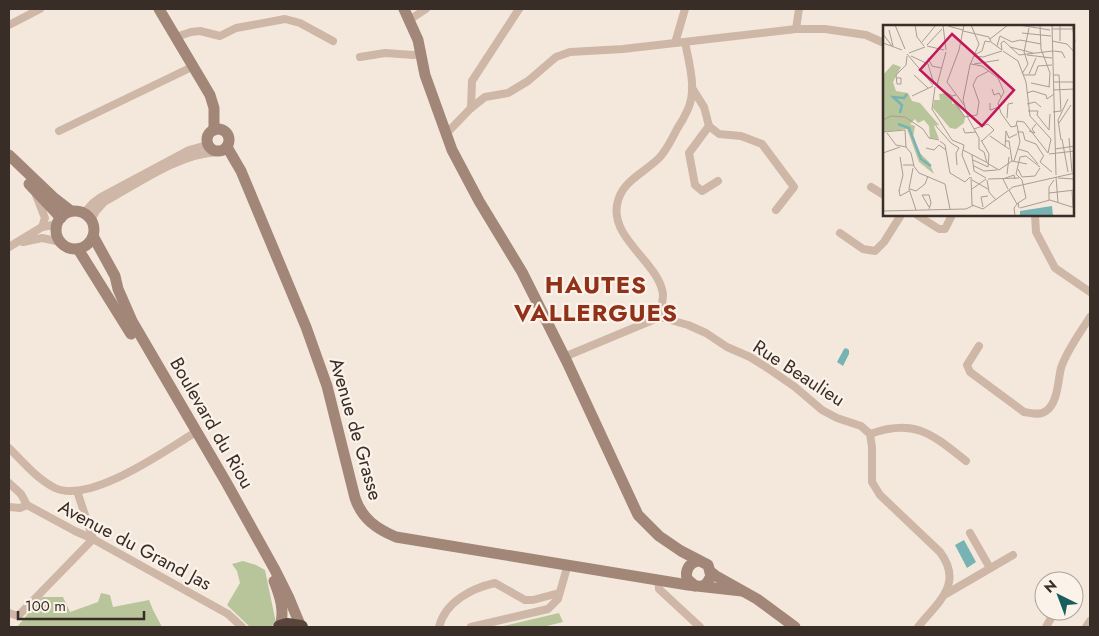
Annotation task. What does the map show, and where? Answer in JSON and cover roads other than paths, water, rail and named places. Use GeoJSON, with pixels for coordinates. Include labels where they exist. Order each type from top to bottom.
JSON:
{"type":"FeatureCollection","features":[{"type":"Feature","properties":{"kind":"highway"},"geometry":{"type":"LineString","coordinates":[[280,627],[301,627]]}},
{"type":"Feature","properties":{"kind":"street"},"geometry":{"type":"LineString","coordinates":[[9,25],[40,9]]}},
{"type":"Feature","properties":{"kind":"street"},"geometry":{"type":"LineString","coordinates":[[18,242],[42,238],[78,248],[87,244],[93,236],[94,230],[88,216],[93,202],[189,150],[207,144],[208,134],[214,130],[213,103],[194,66],[159,9]]}},
{"type":"Feature","properties":{"kind":"street"},"geometry":{"type":"LineString","coordinates":[[404,9],[414,28],[422,52],[425,75],[452,150],[470,186],[522,272],[638,515],[658,536],[680,552],[691,568],[689,582],[700,586],[710,580],[711,572]]}},
{"type":"Feature","properties":{"kind":"street"},"geometry":{"type":"LineString","coordinates":[[409,20],[426,9]]}},
{"type":"Feature","properties":{"kind":"street"},"geometry":{"type":"LineString","coordinates":[[471,108],[472,81],[519,9]]}},
{"type":"Feature","properties":{"kind":"street"},"geometry":{"type":"LineString","coordinates":[[675,43],[685,9]]}},
{"type":"Feature","properties":{"kind":"street"},"geometry":{"type":"LineString","coordinates":[[796,29],[799,9]]}},
{"type":"Feature","properties":{"kind":"street"},"geometry":{"type":"LineString","coordinates":[[176,37],[200,31],[220,36],[236,28],[286,19],[300,23],[333,41]]}},
{"type":"Feature","properties":{"kind":"street"},"geometry":{"type":"LineString","coordinates":[[446,134],[471,108],[485,97],[508,92],[528,81],[556,57],[570,52],[623,49],[796,29],[825,29],[866,35],[883,43]]}},
{"type":"Feature","properties":{"kind":"street"},"geometry":{"type":"LineString","coordinates":[[564,357],[660,317],[663,294],[658,281],[624,232],[616,217],[617,204],[622,191],[634,177],[659,158],[689,108],[692,88],[684,42]]}},
{"type":"Feature","properties":{"kind":"street"},"geometry":{"type":"LineString","coordinates":[[360,57],[385,53],[414,55],[422,52]]}},
{"type":"Feature","properties":{"kind":"street"},"geometry":{"type":"LineString","coordinates":[[59,131],[194,66]]}},
{"type":"Feature","properties":{"kind":"street"},"geometry":{"type":"LineString","coordinates":[[692,88],[704,107],[709,126],[719,134],[741,136],[762,144],[794,187],[776,210]]}},
{"type":"Feature","properties":{"kind":"street"},"geometry":{"type":"LineString","coordinates":[[709,126],[689,153],[695,185],[702,191],[718,181]]}},
{"type":"Feature","properties":{"kind":"street","name":"Avenue de Grasse"},"geometry":{"type":"LineString","coordinates":[[214,130],[222,129],[230,140],[223,150]]}},
{"type":"Feature","properties":{"kind":"street","name":"Avenue de Grasse"},"geometry":{"type":"LineString","coordinates":[[207,144],[212,150],[223,150]]}},
{"type":"Feature","properties":{"kind":"street"},"geometry":{"type":"LineString","coordinates":[[88,216],[104,202],[177,162],[192,156],[223,150]]}},
{"type":"Feature","properties":{"kind":"street","name":"Avenue de Grasse"},"geometry":{"type":"LineString","coordinates":[[223,150],[241,172],[306,327],[327,386],[357,506],[365,519],[380,530],[396,537],[700,586],[742,591],[758,599],[795,627]]}},
{"type":"Feature","properties":{"kind":"street"},"geometry":{"type":"LineString","coordinates":[[9,155],[71,212],[88,216]]}},
{"type":"Feature","properties":{"kind":"street"},"geometry":{"type":"LineString","coordinates":[[9,163],[59,221],[57,233],[61,242]]}},
{"type":"Feature","properties":{"kind":"street"},"geometry":{"type":"LineString","coordinates":[[871,187],[883,193]]}},
{"type":"Feature","properties":{"kind":"street"},"geometry":{"type":"LineString","coordinates":[[33,189],[44,213],[45,218],[42,227]]}},
{"type":"Feature","properties":{"kind":"street"},"geometry":{"type":"LineString","coordinates":[[9,247],[42,227],[59,221],[71,212]]}},
{"type":"Feature","properties":{"kind":"street"},"geometry":{"type":"LineString","coordinates":[[840,233],[863,249],[875,251],[884,242],[901,216]]}},
{"type":"Feature","properties":{"kind":"street"},"geometry":{"type":"LineString","coordinates":[[919,216],[939,228],[945,229],[952,216]]}},
{"type":"Feature","properties":{"kind":"street"},"geometry":{"type":"LineString","coordinates":[[1035,216],[1036,232],[1055,268],[1090,292]]}},
{"type":"Feature","properties":{"kind":"street","name":"Boulevard du Riou"},"geometry":{"type":"LineString","coordinates":[[93,236],[112,271],[132,321],[226,482],[290,598],[301,627]]}},
{"type":"Feature","properties":{"kind":"street","name":"Boulevard du Riou"},"geometry":{"type":"LineString","coordinates":[[78,248],[191,435],[269,570],[281,601],[283,615],[280,627]]}},
{"type":"Feature","properties":{"kind":"street","name":"Rue Beaulieu"},"geometry":{"type":"LineString","coordinates":[[660,317],[688,325],[706,333],[726,347],[750,358],[794,387],[822,410],[837,418],[861,426],[870,434]]}},
{"type":"Feature","properties":{"kind":"street"},"geometry":{"type":"LineString","coordinates":[[980,346],[967,365],[970,372],[1024,412],[1042,413],[1047,411],[1053,403],[1064,360],[1090,317]]}},
{"type":"Feature","properties":{"kind":"street"},"geometry":{"type":"LineString","coordinates":[[946,594],[950,576],[948,562],[940,552],[880,495],[872,482],[870,434],[884,429],[909,427],[929,433],[966,461]]}},
{"type":"Feature","properties":{"kind":"street"},"geometry":{"type":"LineString","coordinates":[[9,448],[43,481],[56,489],[66,492],[118,479],[191,435]]}},
{"type":"Feature","properties":{"kind":"street"},"geometry":{"type":"LineString","coordinates":[[9,483],[20,494],[27,505],[20,508],[9,507]]}},
{"type":"Feature","properties":{"kind":"street"},"geometry":{"type":"LineString","coordinates":[[9,613],[18,616],[93,539],[76,491]]}},
{"type":"Feature","properties":{"kind":"street","name":"Avenue du Grand Jas"},"geometry":{"type":"LineString","coordinates":[[27,505],[74,531],[93,539],[228,614],[242,627]]}},
{"type":"Feature","properties":{"kind":"street"},"geometry":{"type":"LineString","coordinates":[[970,533],[990,568]]}},
{"type":"Feature","properties":{"kind":"street"},"geometry":{"type":"LineString","coordinates":[[918,627],[946,594],[1013,555]]}},
{"type":"Feature","properties":{"kind":"street"},"geometry":{"type":"LineString","coordinates":[[691,568],[705,563],[716,576],[742,591]]}},
{"type":"Feature","properties":{"kind":"street"},"geometry":{"type":"LineString","coordinates":[[471,627],[548,608],[558,599],[568,564]]}},
{"type":"Feature","properties":{"kind":"street","name":"Avenue de Grasse"},"geometry":{"type":"LineString","coordinates":[[662,580],[691,568]]}},
{"type":"Feature","properties":{"kind":"street"},"geometry":{"type":"LineString","coordinates":[[662,580],[659,590],[700,627]]}},
{"type":"Feature","properties":{"kind":"street"},"geometry":{"type":"LineString","coordinates":[[439,627],[443,616],[456,600],[488,584],[495,583],[525,600],[533,600],[560,593]]}},
{"type":"Feature","properties":{"kind":"street"},"geometry":{"type":"LineString","coordinates":[[1086,627],[1090,621]]}},
{"type":"Feature","properties":{"kind":"water"},"geometry":{"type":"Polygon","coordinates":[[[846,348],[849,350],[849,354],[843,366],[837,362],[846,348]]]}},
{"type":"Feature","properties":{"kind":"water"},"geometry":{"type":"Polygon","coordinates":[[[964,540],[976,562],[967,568],[955,545],[964,540]]]}},
{"type":"Feature","properties":{"kind":"district","name":"HAUTES VALLERGUES"},"geometry":{"type":"Point","coordinates":[596,298]}}]}
